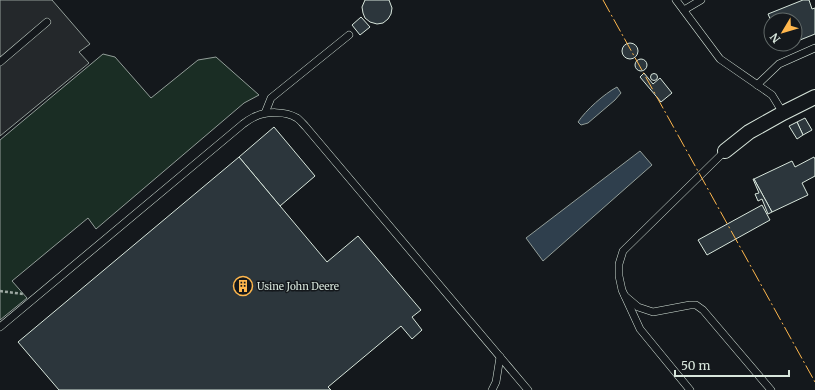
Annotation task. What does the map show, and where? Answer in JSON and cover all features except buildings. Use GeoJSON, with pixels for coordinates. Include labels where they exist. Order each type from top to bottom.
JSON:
{"type":"FeatureCollection","features":[{"type":"Feature","properties":{"kind":"street"},"geometry":{"type":"LineString","coordinates":[[725,151],[749,132],[815,97]]}},
{"type":"Feature","properties":{"kind":"lane"},"geometry":{"type":"LineString","coordinates":[[676,0],[720,60],[772,95],[783,113]]}},
{"type":"Feature","properties":{"kind":"lane"},"geometry":{"type":"LineString","coordinates":[[684,10],[701,0]]}},
{"type":"Feature","properties":{"kind":"lane"},"geometry":{"type":"LineString","coordinates":[[0,62],[47,22]]}},
{"type":"Feature","properties":{"kind":"lane"},"geometry":{"type":"LineString","coordinates":[[265,113],[271,98],[349,35]]}},
{"type":"Feature","properties":{"kind":"lane"},"geometry":{"type":"LineString","coordinates":[[757,85],[779,64],[815,48]]}},
{"type":"Feature","properties":{"kind":"lane"},"geometry":{"type":"LineString","coordinates":[[0,327],[243,124],[255,116],[265,113],[286,114],[297,118],[306,127],[528,390]]}},
{"type":"Feature","properties":{"kind":"lane"},"geometry":{"type":"LineString","coordinates":[[690,390],[640,329],[624,294],[619,276],[619,264],[623,251],[725,151]]}},
{"type":"Feature","properties":{"kind":"lane"},"geometry":{"type":"LineString","coordinates":[[624,294],[638,307],[653,312],[696,305],[703,310],[771,390]]}},
{"type":"Feature","properties":{"kind":"lane"},"geometry":{"type":"LineString","coordinates":[[492,390],[496,382],[500,357]]}},
{"type":"Feature","properties":{"kind":"path"},"geometry":{"type":"LineString","coordinates":[[0,291],[29,295]]}},
{"type":"Feature","properties":{"kind":"green space"},"geometry":{"type":"Polygon","coordinates":[[[103,54],[115,57],[151,98],[198,60],[216,57],[259,95],[244,103],[96,229],[88,218],[12,281],[27,298],[0,320],[0,140],[103,54]]]}},
{"type":"Feature","properties":{"kind":"shaded area"},"geometry":{"type":"Polygon","coordinates":[[[0,0],[52,0],[90,44],[79,52],[89,63],[0,136],[0,0]]]}},
{"type":"Feature","properties":{"kind":"water"},"geometry":{"type":"Polygon","coordinates":[[[617,87],[621,93],[615,100],[588,123],[581,125],[578,122],[596,103],[617,87]]]}},
{"type":"Feature","properties":{"kind":"water"},"geometry":{"type":"Polygon","coordinates":[[[640,151],[652,165],[543,261],[526,238],[640,151]]]}},
{"type":"Feature","properties":{"kind":"power"},"geometry":{"type":"LineString","coordinates":[[603,0],[815,382]]}},
{"type":"Feature","properties":{"kind":"place","name":"Usine John Deere"},"geometry":{"type":"Point","coordinates":[243,286]}}]}
